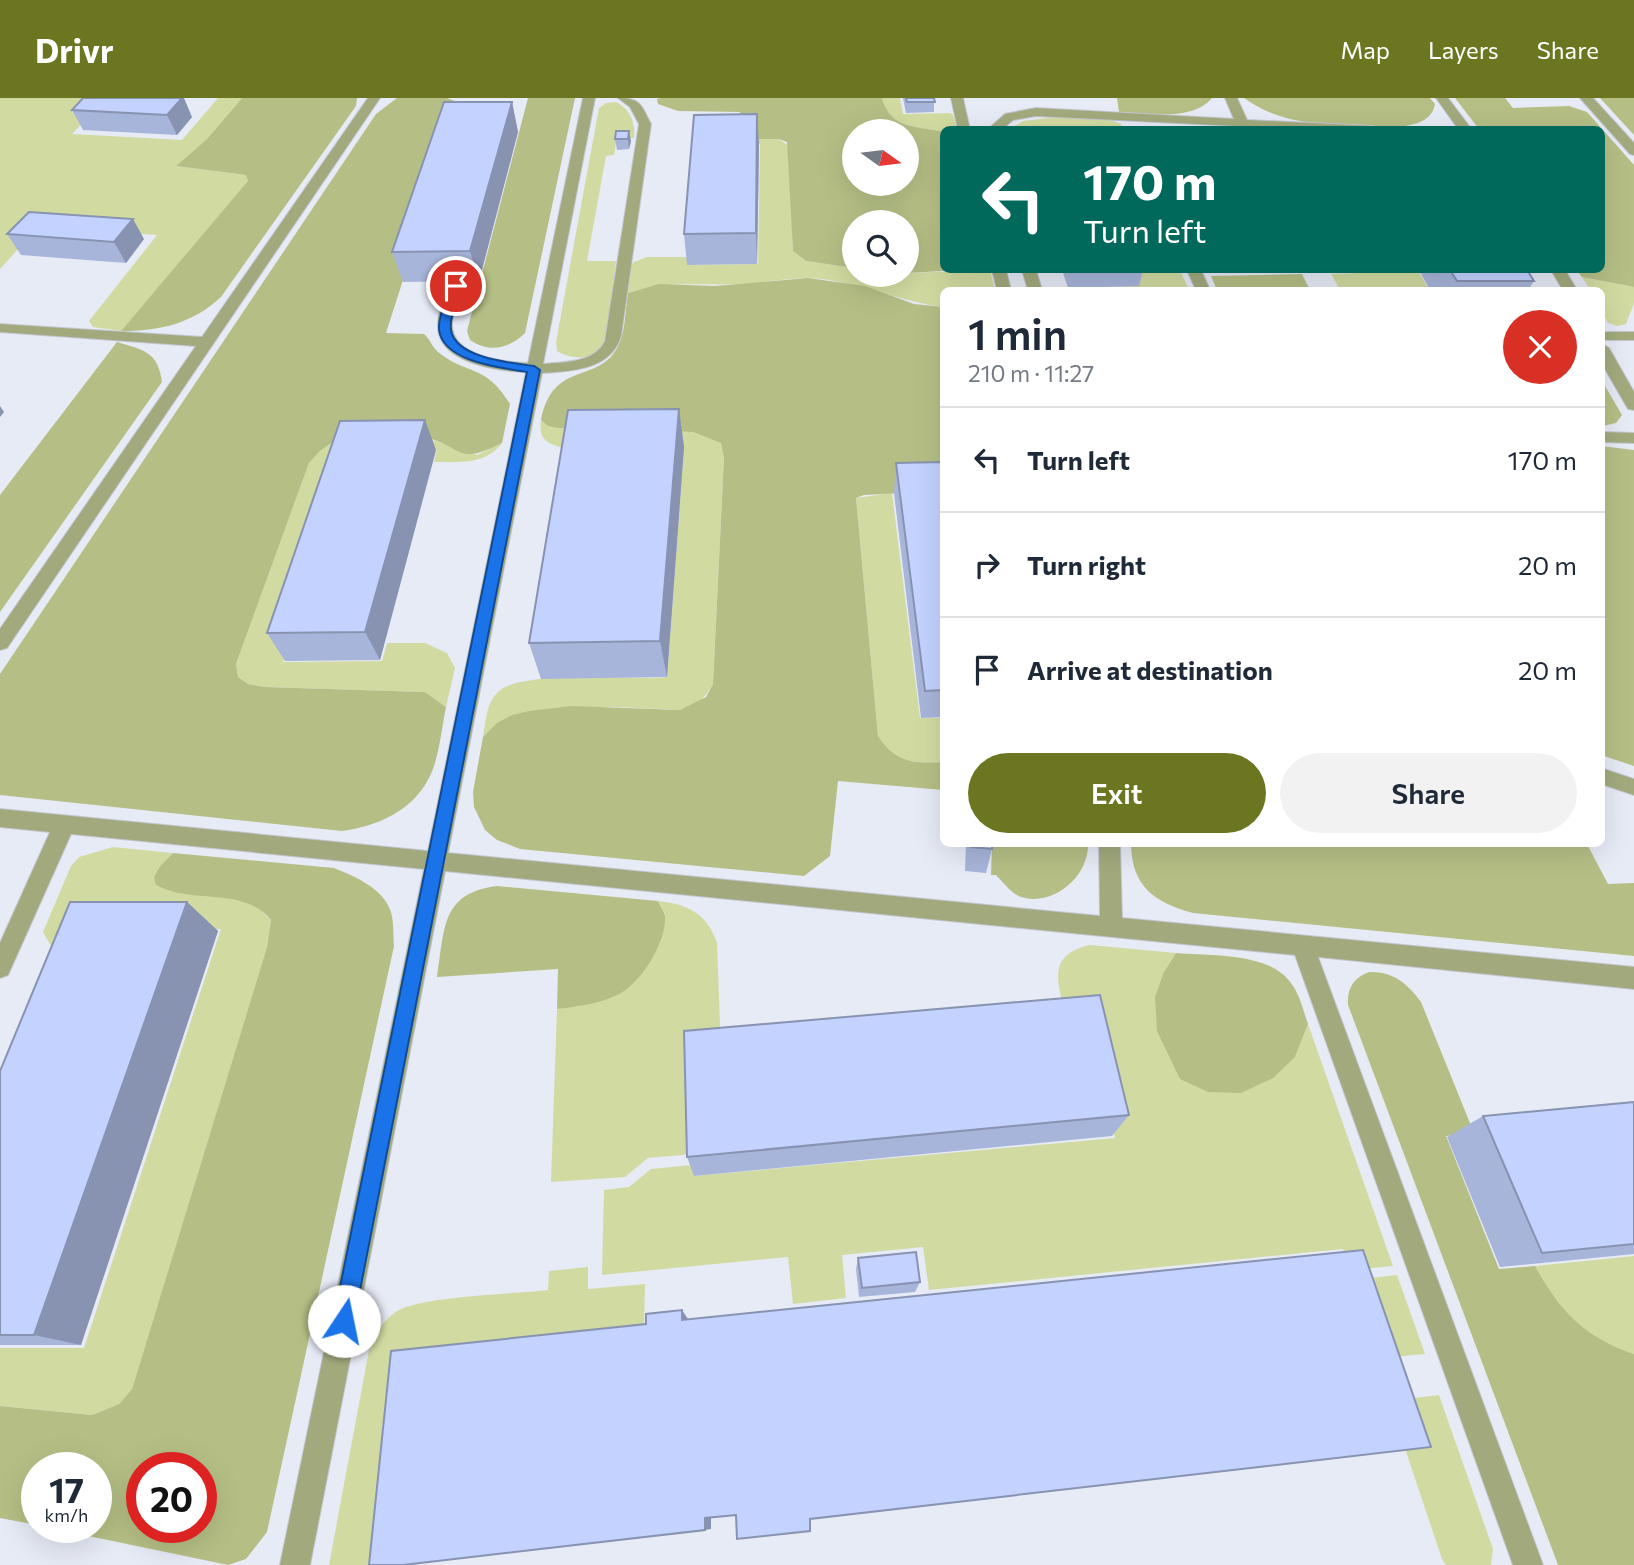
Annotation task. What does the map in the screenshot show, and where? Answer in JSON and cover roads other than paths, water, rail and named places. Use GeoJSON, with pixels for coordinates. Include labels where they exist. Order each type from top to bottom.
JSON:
{"type":"FeatureCollection","features":[{"type":"Feature","properties":{"kind":"lane"},"geometry":{"type":"LineString","coordinates":[[0,643],[374,98]]}},
{"type":"Feature","properties":{"kind":"lane"},"geometry":{"type":"LineString","coordinates":[[295,1565],[434,859],[589,98]]}},
{"type":"Feature","properties":{"kind":"lane"},"geometry":{"type":"LineString","coordinates":[[456,286],[444,327],[448,338],[457,349],[490,363],[534,370],[572,367],[593,361],[605,354],[611,346],[645,124],[635,105],[624,98]]}},
{"type":"Feature","properties":{"kind":"lane"},"geometry":{"type":"LineString","coordinates":[[957,98],[963,126]]}},
{"type":"Feature","properties":{"kind":"lane"},"geometry":{"type":"LineString","coordinates":[[997,126],[1009,117],[1036,112],[1243,126],[1231,98]]}},
{"type":"Feature","properties":{"kind":"lane"},"geometry":{"type":"LineString","coordinates":[[1443,98],[1463,126]]}},
{"type":"Feature","properties":{"kind":"lane"},"geometry":{"type":"LineString","coordinates":[[1586,98],[1634,151]]}},
{"type":"Feature","properties":{"kind":"lane"},"geometry":{"type":"LineString","coordinates":[[1130,117],[1133,126]]}},
{"type":"Feature","properties":{"kind":"lane"},"geometry":{"type":"LineString","coordinates":[[0,327],[206,342]]}},
{"type":"Feature","properties":{"kind":"lane"},"geometry":{"type":"LineString","coordinates":[[1605,336],[1634,336]]}},
{"type":"Feature","properties":{"kind":"lane"},"geometry":{"type":"LineString","coordinates":[[1605,355],[1634,405]]}},
{"type":"Feature","properties":{"kind":"lane"},"geometry":{"type":"LineString","coordinates":[[1605,437],[1634,438]]}},
{"type":"Feature","properties":{"kind":"lane"},"geometry":{"type":"LineString","coordinates":[[1605,777],[1634,787]]}},
{"type":"Feature","properties":{"kind":"lane"},"geometry":{"type":"LineString","coordinates":[[0,818],[1634,978]]}},
{"type":"Feature","properties":{"kind":"lane"},"geometry":{"type":"LineString","coordinates":[[0,968],[64,825]]}},
{"type":"Feature","properties":{"kind":"lane"},"geometry":{"type":"LineString","coordinates":[[1110,847],[1111,926]]}},
{"type":"Feature","properties":{"kind":"lane"},"geometry":{"type":"LineString","coordinates":[[1301,944],[1528,1565]]}}]}
